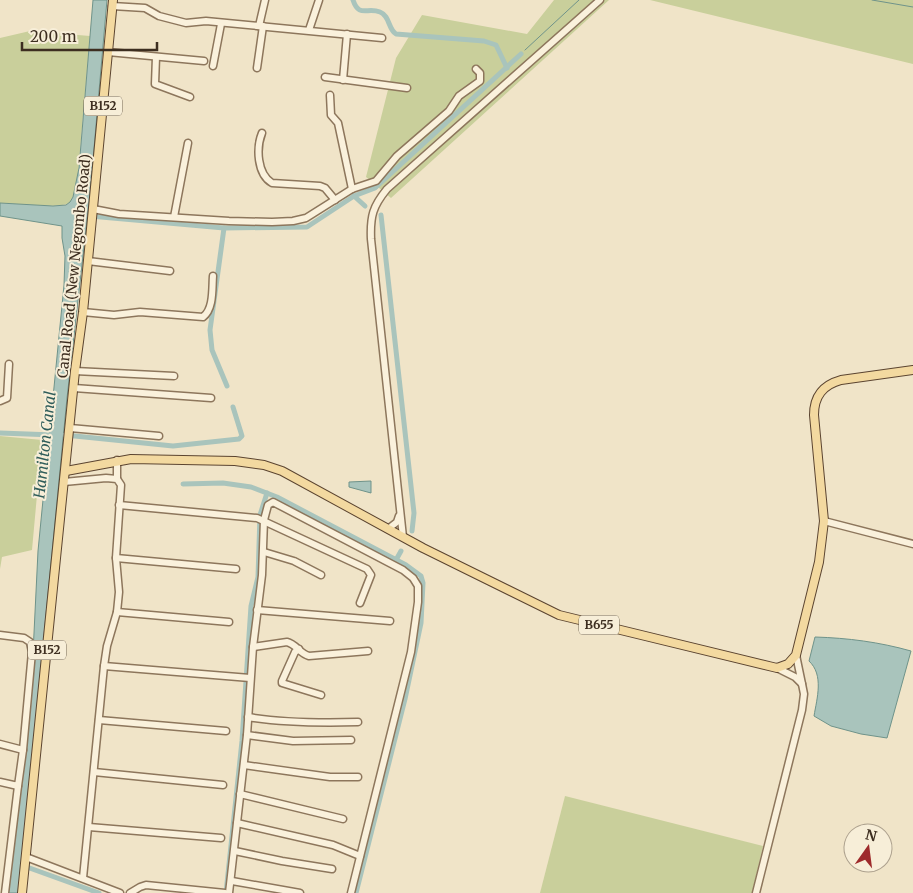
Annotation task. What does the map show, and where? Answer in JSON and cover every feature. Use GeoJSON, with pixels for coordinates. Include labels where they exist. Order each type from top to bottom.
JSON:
{"type":"FeatureCollection","features":[{"type":"Feature","properties":{"kind":"main road","name":"Canal Road (New Negombo Road)"},"geometry":{"type":"LineString","coordinates":[[22,893],[75,371],[92,225],[112,3]]}},
{"type":"Feature","properties":{"kind":"main road"},"geometry":{"type":"LineString","coordinates":[[777,668],[788,664],[796,655],[819,562],[824,521],[814,405],[819,392],[832,383],[841,380],[913,370]]}},
{"type":"Feature","properties":{"kind":"main road","name":"B655"},"geometry":{"type":"LineString","coordinates":[[66,471],[118,460],[235,461],[264,464],[282,471],[403,537],[559,615],[777,668]]}},
{"type":"Feature","properties":{"kind":"street"},"geometry":{"type":"LineString","coordinates":[[257,68],[265,0]]}},
{"type":"Feature","properties":{"kind":"street"},"geometry":{"type":"LineString","coordinates":[[309,30],[319,0]]}},
{"type":"Feature","properties":{"kind":"street"},"geometry":{"type":"LineString","coordinates":[[403,537],[372,239],[371,224],[373,211],[378,200],[387,189],[600,0]]}},
{"type":"Feature","properties":{"kind":"street"},"geometry":{"type":"LineString","coordinates":[[112,3],[145,8],[159,16],[186,23],[206,21],[221,24],[309,30],[382,38]]}},
{"type":"Feature","properties":{"kind":"street"},"geometry":{"type":"LineString","coordinates":[[213,66],[221,24]]}},
{"type":"Feature","properties":{"kind":"street"},"geometry":{"type":"LineString","coordinates":[[344,80],[347,34]]}},
{"type":"Feature","properties":{"kind":"street"},"geometry":{"type":"LineString","coordinates":[[108,52],[204,61]]}},
{"type":"Feature","properties":{"kind":"street"},"geometry":{"type":"LineString","coordinates":[[156,57],[156,84],[190,97]]}},
{"type":"Feature","properties":{"kind":"street"},"geometry":{"type":"LineString","coordinates":[[93,210],[119,214],[229,221],[294,221],[306,218],[352,190],[376,181],[397,156],[449,111],[459,96],[480,81],[480,73],[476,69]]}},
{"type":"Feature","properties":{"kind":"street"},"geometry":{"type":"LineString","coordinates":[[325,77],[407,88]]}},
{"type":"Feature","properties":{"kind":"street"},"geometry":{"type":"LineString","coordinates":[[330,95],[331,115],[338,123],[352,190]]}},
{"type":"Feature","properties":{"kind":"street"},"geometry":{"type":"LineString","coordinates":[[262,133],[258,144],[260,162],[268,181],[272,183],[320,186],[325,188],[335,200]]}},
{"type":"Feature","properties":{"kind":"street"},"geometry":{"type":"LineString","coordinates":[[174,217],[188,143]]}},
{"type":"Feature","properties":{"kind":"street"},"geometry":{"type":"LineString","coordinates":[[88,261],[170,271]]}},
{"type":"Feature","properties":{"kind":"street"},"geometry":{"type":"LineString","coordinates":[[83,312],[114,315],[140,312],[203,317],[207,314],[210,306],[213,276]]}},
{"type":"Feature","properties":{"kind":"street"},"geometry":{"type":"LineString","coordinates":[[0,401],[7,398],[9,364]]}},
{"type":"Feature","properties":{"kind":"street"},"geometry":{"type":"LineString","coordinates":[[75,371],[174,376]]}},
{"type":"Feature","properties":{"kind":"street"},"geometry":{"type":"LineString","coordinates":[[74,388],[211,398]]}},
{"type":"Feature","properties":{"kind":"street"},"geometry":{"type":"LineString","coordinates":[[70,429],[160,436]]}},
{"type":"Feature","properties":{"kind":"street"},"geometry":{"type":"LineString","coordinates":[[83,878],[104,666],[107,646],[117,612],[119,592],[116,558],[121,486],[117,479],[118,460]]}},
{"type":"Feature","properties":{"kind":"street"},"geometry":{"type":"LineString","coordinates":[[64,482],[106,478],[117,479]]}},
{"type":"Feature","properties":{"kind":"street"},"geometry":{"type":"LineString","coordinates":[[230,893],[247,735],[247,678],[253,647],[264,552],[261,519],[268,505],[273,502],[403,570],[413,578],[418,586],[418,602],[411,652],[351,893]]}},
{"type":"Feature","properties":{"kind":"street"},"geometry":{"type":"LineString","coordinates":[[119,505],[261,519],[367,569],[371,575],[360,604]]}},
{"type":"Feature","properties":{"kind":"street"},"geometry":{"type":"LineString","coordinates":[[388,529],[397,522],[400,512]]}},
{"type":"Feature","properties":{"kind":"street"},"geometry":{"type":"LineString","coordinates":[[824,521],[913,544]]}},
{"type":"Feature","properties":{"kind":"street"},"geometry":{"type":"LineString","coordinates":[[264,552],[294,561],[321,575]]}},
{"type":"Feature","properties":{"kind":"street"},"geometry":{"type":"LineString","coordinates":[[116,558],[236,569]]}},
{"type":"Feature","properties":{"kind":"street"},"geometry":{"type":"LineString","coordinates":[[257,610],[390,621]]}},
{"type":"Feature","properties":{"kind":"street"},"geometry":{"type":"LineString","coordinates":[[117,612],[229,622]]}},
{"type":"Feature","properties":{"kind":"street"},"geometry":{"type":"LineString","coordinates":[[0,635],[24,638],[30,642],[32,652],[23,750],[5,893]]}},
{"type":"Feature","properties":{"kind":"street"},"geometry":{"type":"LineString","coordinates":[[253,647],[287,642],[292,643],[304,655],[309,656],[368,651]]}},
{"type":"Feature","properties":{"kind":"street"},"geometry":{"type":"LineString","coordinates":[[299,650],[295,652],[282,684],[321,695]]}},
{"type":"Feature","properties":{"kind":"street"},"geometry":{"type":"LineString","coordinates":[[756,893],[802,710],[804,694],[796,655]]}},
{"type":"Feature","properties":{"kind":"street"},"geometry":{"type":"LineString","coordinates":[[104,666],[247,678]]}},
{"type":"Feature","properties":{"kind":"street"},"geometry":{"type":"LineString","coordinates":[[777,668],[795,677],[802,684]]}},
{"type":"Feature","properties":{"kind":"street"},"geometry":{"type":"LineString","coordinates":[[248,717],[301,723],[358,722]]}},
{"type":"Feature","properties":{"kind":"street"},"geometry":{"type":"LineString","coordinates":[[99,720],[226,731]]}},
{"type":"Feature","properties":{"kind":"street"},"geometry":{"type":"LineString","coordinates":[[247,735],[293,740],[351,740]]}},
{"type":"Feature","properties":{"kind":"street"},"geometry":{"type":"LineString","coordinates":[[0,744],[23,750]]}},
{"type":"Feature","properties":{"kind":"street"},"geometry":{"type":"LineString","coordinates":[[244,765],[330,777],[358,777]]}},
{"type":"Feature","properties":{"kind":"street"},"geometry":{"type":"LineString","coordinates":[[94,772],[223,785]]}},
{"type":"Feature","properties":{"kind":"street"},"geometry":{"type":"LineString","coordinates":[[0,782],[18,786]]}},
{"type":"Feature","properties":{"kind":"street"},"geometry":{"type":"LineString","coordinates":[[240,794],[343,819]]}},
{"type":"Feature","properties":{"kind":"street"},"geometry":{"type":"LineString","coordinates":[[237,823],[333,845],[360,856]]}},
{"type":"Feature","properties":{"kind":"street"},"geometry":{"type":"LineString","coordinates":[[89,827],[221,838]]}},
{"type":"Feature","properties":{"kind":"street"},"geometry":{"type":"LineString","coordinates":[[235,851],[332,869]]}},
{"type":"Feature","properties":{"kind":"street"},"geometry":{"type":"LineString","coordinates":[[26,859],[83,878],[120,893]]}},
{"type":"Feature","properties":{"kind":"street"},"geometry":{"type":"LineString","coordinates":[[232,880],[300,893]]}},
{"type":"Feature","properties":{"kind":"street"},"geometry":{"type":"LineString","coordinates":[[130,893],[146,885],[224,893]]}},
{"type":"Feature","properties":{"kind":"green space"},"geometry":{"type":"Polygon","coordinates":[[[554,0],[609,0],[391,198],[366,177],[396,58],[422,15],[527,34],[554,0]]]}},
{"type":"Feature","properties":{"kind":"green space"},"geometry":{"type":"Polygon","coordinates":[[[650,0],[913,0],[913,64],[650,0]]]}},
{"type":"Feature","properties":{"kind":"green space"},"geometry":{"type":"Polygon","coordinates":[[[30,31],[90,36],[77,185],[72,199],[64,205],[36,206],[0,203],[0,38],[30,31]]]}},
{"type":"Feature","properties":{"kind":"green space"},"geometry":{"type":"Polygon","coordinates":[[[0,436],[42,440],[32,550],[2,557],[0,569],[0,436]]]}},
{"type":"Feature","properties":{"kind":"green space"},"geometry":{"type":"Polygon","coordinates":[[[565,796],[763,846],[752,893],[540,893],[565,796]]]}},
{"type":"Feature","properties":{"kind":"water"},"geometry":{"type":"Polygon","coordinates":[[[93,0],[107,0],[90,194],[67,398],[19,893],[7,893],[32,674],[38,551],[64,285],[65,256],[62,226],[0,216],[0,203],[66,205],[73,197],[79,168],[93,0]]]}},
{"type":"Feature","properties":{"kind":"water"},"geometry":{"type":"Polygon","coordinates":[[[371,481],[371,493],[349,487],[349,482],[371,481]]]}},
{"type":"Feature","properties":{"kind":"water"},"geometry":{"type":"Polygon","coordinates":[[[815,637],[863,641],[911,651],[887,738],[861,734],[831,726],[814,716],[818,694],[818,680],[817,673],[809,661],[815,637]]]}},
{"type":"Feature","properties":{"kind":"waterway"},"geometry":{"type":"LineString","coordinates":[[353,0],[358,9],[380,12],[386,16],[393,32],[396,34],[484,41],[496,45],[507,68]]}},
{"type":"Feature","properties":{"kind":"waterway"},"geometry":{"type":"LineString","coordinates":[[525,50],[579,0]]}},
{"type":"Feature","properties":{"kind":"waterway"},"geometry":{"type":"LineString","coordinates":[[872,0],[913,7]]}},
{"type":"Feature","properties":{"kind":"waterway"},"geometry":{"type":"LineString","coordinates":[[90,216],[224,228],[307,227],[354,196],[375,188],[521,54]]}},
{"type":"Feature","properties":{"kind":"waterway"},"geometry":{"type":"LineString","coordinates":[[354,196],[365,206]]}},
{"type":"Feature","properties":{"kind":"waterway"},"geometry":{"type":"LineString","coordinates":[[381,215],[414,513],[412,531]]}},
{"type":"Feature","properties":{"kind":"waterway"},"geometry":{"type":"LineString","coordinates":[[224,228],[210,330],[212,350],[227,386]]}},
{"type":"Feature","properties":{"kind":"waterway"},"geometry":{"type":"LineString","coordinates":[[65,435],[173,446],[239,439],[242,436],[233,407]]}},
{"type":"Feature","properties":{"kind":"waterway","name":"Hamilton Canal"},"geometry":{"type":"LineString","coordinates":[[0,433],[54,435]]}},
{"type":"Feature","properties":{"kind":"waterway"},"geometry":{"type":"LineString","coordinates":[[183,484],[223,483],[251,487],[277,497],[406,565],[421,576],[423,583],[421,623],[405,699],[356,893]]}},
{"type":"Feature","properties":{"kind":"waterway"},"geometry":{"type":"LineString","coordinates":[[226,893],[242,741],[251,606],[258,577],[260,515],[267,493]]}},
{"type":"Feature","properties":{"kind":"waterway"},"geometry":{"type":"LineString","coordinates":[[396,560],[401,551]]}},
{"type":"Feature","properties":{"kind":"waterway"},"geometry":{"type":"LineString","coordinates":[[24,866],[99,893]]}}]}
